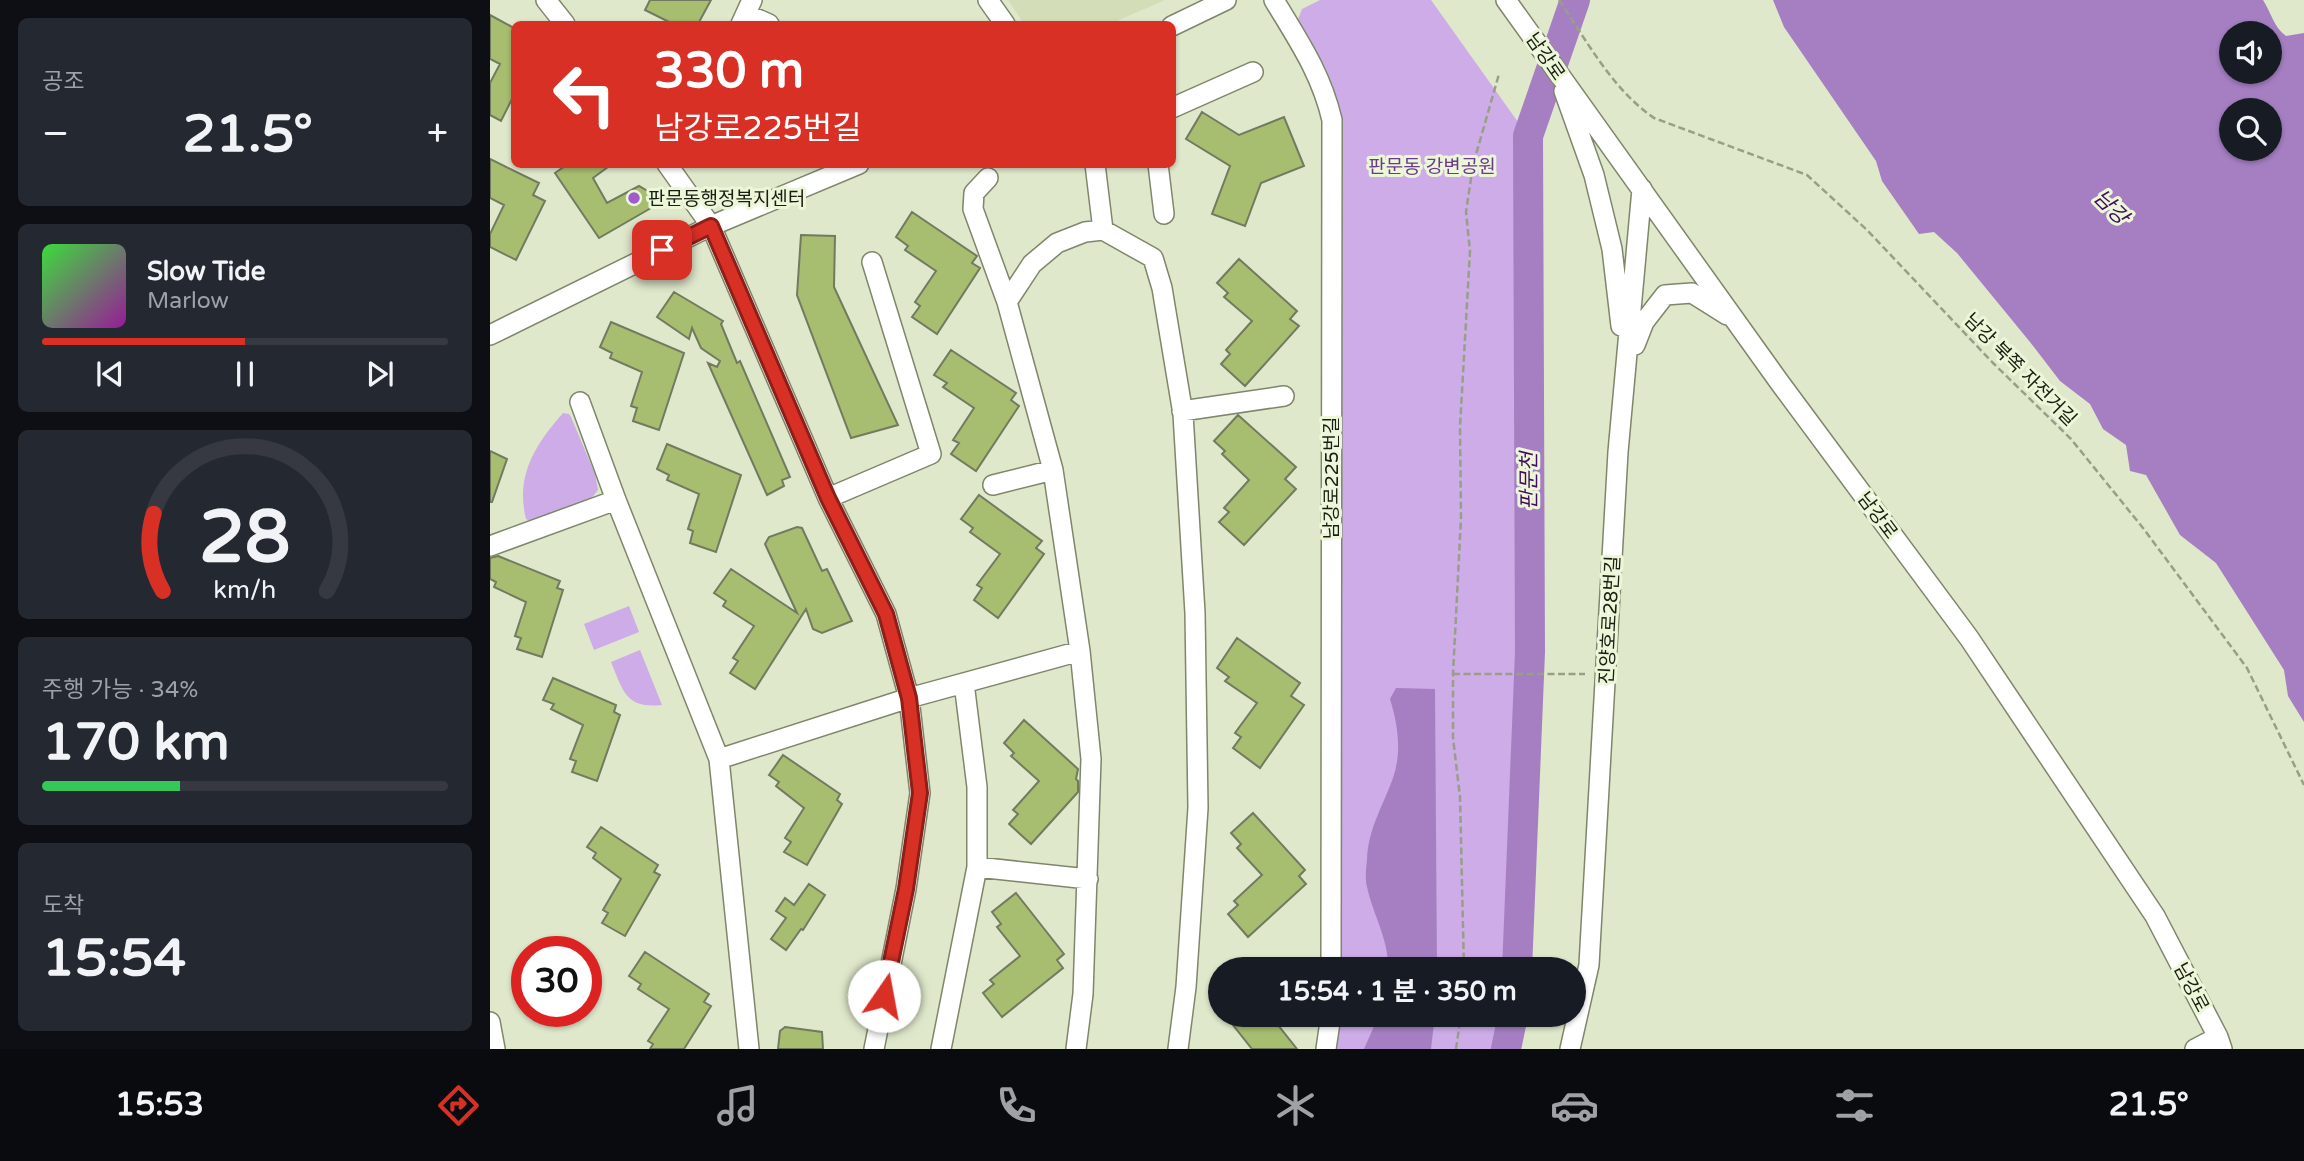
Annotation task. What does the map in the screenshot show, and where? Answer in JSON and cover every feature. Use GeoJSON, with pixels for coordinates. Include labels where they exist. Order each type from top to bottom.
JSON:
{"type":"FeatureCollection","features":[{"type":"Feature","properties":{"kind":"street"},"geometry":{"type":"LineString","coordinates":[[547,0],[563,21]]}},
{"type":"Feature","properties":{"kind":"street"},"geometry":{"type":"LineString","coordinates":[[988,0],[1003,21]]}},
{"type":"Feature","properties":{"kind":"street"},"geometry":{"type":"LineString","coordinates":[[1176,24],[1226,0]]}},
{"type":"Feature","properties":{"kind":"street","name":"남강로225번길"},"geometry":{"type":"LineString","coordinates":[[1274,0],[1315,68],[1332,120],[1331,957]]}},
{"type":"Feature","properties":{"kind":"street","name":"남강로"},"geometry":{"type":"LineString","coordinates":[[1506,0],[1734,319],[1969,638],[2155,916],[2220,1043]]}},
{"type":"Feature","properties":{"kind":"street"},"geometry":{"type":"LineString","coordinates":[[747,13],[763,21]]}},
{"type":"Feature","properties":{"kind":"street"},"geometry":{"type":"LineString","coordinates":[[1556,71],[1594,175],[1612,249],[1626,369]]}},
{"type":"Feature","properties":{"kind":"street"},"geometry":{"type":"LineString","coordinates":[[1176,106],[1253,72]]}},
{"type":"Feature","properties":{"kind":"street"},"geometry":{"type":"LineString","coordinates":[[670,168],[711,226],[828,498],[886,614],[909,698],[920,793],[906,889],[874,1049]]}},
{"type":"Feature","properties":{"kind":"street"},"geometry":{"type":"LineString","coordinates":[[490,335],[711,226],[849,168]]}},
{"type":"Feature","properties":{"kind":"street"},"geometry":{"type":"LineString","coordinates":[[1095,168],[1103,230]]}},
{"type":"Feature","properties":{"kind":"street"},"geometry":{"type":"LineString","coordinates":[[1158,168],[1164,214]]}},
{"type":"Feature","properties":{"kind":"street"},"geometry":{"type":"LineString","coordinates":[[988,178],[974,192],[973,209],[1007,302],[1053,470],[1080,651],[1091,759],[1083,994],[1076,1049]]}},
{"type":"Feature","properties":{"kind":"street","name":"진양호로28번길"},"geometry":{"type":"LineString","coordinates":[[1570,1049],[1589,965],[1618,452],[1642,189]]}},
{"type":"Feature","properties":{"kind":"street"},"geometry":{"type":"LineString","coordinates":[[1007,302],[1032,264],[1057,243],[1085,232],[1103,230],[1153,258],[1162,288],[1182,411],[1195,613],[1198,808],[1186,986],[1178,1049]]}},
{"type":"Feature","properties":{"kind":"street"},"geometry":{"type":"LineString","coordinates":[[828,498],[930,454],[872,262]]}},
{"type":"Feature","properties":{"kind":"street"},"geometry":{"type":"LineString","coordinates":[[1626,369],[1644,322],[1665,295],[1692,293],[1734,319]]}},
{"type":"Feature","properties":{"kind":"street"},"geometry":{"type":"LineString","coordinates":[[1182,411],[1284,396]]}},
{"type":"Feature","properties":{"kind":"street"},"geometry":{"type":"LineString","coordinates":[[580,402],[719,759],[749,1049]]}},
{"type":"Feature","properties":{"kind":"street"},"geometry":{"type":"LineString","coordinates":[[993,485],[1053,470]]}},
{"type":"Feature","properties":{"kind":"street"},"geometry":{"type":"LineString","coordinates":[[490,546],[616,500]]}},
{"type":"Feature","properties":{"kind":"street"},"geometry":{"type":"LineString","coordinates":[[719,759],[909,698],[1080,651]]}},
{"type":"Feature","properties":{"kind":"street"},"geometry":{"type":"LineString","coordinates":[[941,1049],[977,867],[977,787],[964,683]]}},
{"type":"Feature","properties":{"kind":"street"},"geometry":{"type":"LineString","coordinates":[[977,867],[1088,879]]}},
{"type":"Feature","properties":{"kind":"street"},"geometry":{"type":"LineString","coordinates":[[490,1022],[495,1049]]}},
{"type":"Feature","properties":{"kind":"street"},"geometry":{"type":"LineString","coordinates":[[1326,1049],[1329,1027]]}},
{"type":"Feature","properties":{"kind":"street"},"geometry":{"type":"LineString","coordinates":[[2195,1049],[2220,1043]]}},
{"type":"Feature","properties":{"kind":"path","name":"남강 북쪽 자전거길"},"geometry":{"type":"LineString","coordinates":[[1559,0],[1615,83],[1641,109],[1654,118],[1807,175],[1867,230],[1993,363],[2071,439],[2143,528],[2246,668],[2304,785]]}},
{"type":"Feature","properties":{"kind":"path"},"geometry":{"type":"LineString","coordinates":[[1464,957],[1460,797],[1453,738],[1453,674],[1461,531],[1460,427],[1470,251],[1466,212],[1473,164],[1499,74]]}},
{"type":"Feature","properties":{"kind":"path"},"geometry":{"type":"LineString","coordinates":[[1453,674],[1585,674]]}},
{"type":"Feature","properties":{"kind":"path"},"geometry":{"type":"LineString","coordinates":[[1456,1049],[1459,1027]]}},
{"type":"Feature","properties":{"kind":"shaded area"},"geometry":{"type":"Polygon","coordinates":[[[1008,0],[1165,0],[1117,21],[1022,21],[1008,0]]]}},
{"type":"Feature","properties":{"kind":"green space","name":"판문동 강변공원"},"geometry":{"type":"Polygon","coordinates":[[[1320,0],[1431,0],[1528,136],[1515,957],[1338,957],[1337,114],[1297,22],[1302,9],[1320,0]]]}},
{"type":"Feature","properties":{"kind":"green space"},"geometry":{"type":"Polygon","coordinates":[[[563,413],[571,417],[595,474],[598,490],[590,500],[530,521],[526,519],[523,503],[526,474],[544,436],[563,413]]]}},
{"type":"Feature","properties":{"kind":"green space"},"geometry":{"type":"Polygon","coordinates":[[[629,606],[639,632],[594,650],[584,624],[629,606]]]}},
{"type":"Feature","properties":{"kind":"green space"},"geometry":{"type":"Polygon","coordinates":[[[640,650],[662,705],[641,704],[627,696],[611,662],[640,650]]]}},
{"type":"Feature","properties":{"kind":"green space"},"geometry":{"type":"Polygon","coordinates":[[[1336,1027],[1499,1027],[1494,1049],[1335,1049],[1336,1027]]]}},
{"type":"Feature","properties":{"kind":"water","name":"남강"},"geometry":{"type":"Polygon","coordinates":[[[1773,0],[2263,0],[2274,21],[2219,21],[2219,84],[2282,84],[2282,32],[2286,36],[2304,33],[2304,722],[2288,696],[2284,670],[2216,563],[2180,535],[2146,475],[2130,471],[2126,445],[2103,429],[2090,404],[2060,381],[1957,253],[1934,232],[1919,234],[1882,181],[1876,161],[1784,27],[1773,0]]]}},
{"type":"Feature","properties":{"kind":"water"},"geometry":{"type":"Polygon","coordinates":[[[1396,688],[1435,689],[1437,957],[1388,957],[1366,884],[1370,838],[1396,768],[1397,729],[1390,699],[1396,688]]]}},
{"type":"Feature","properties":{"kind":"water"},"geometry":{"type":"Polygon","coordinates":[[[1374,1027],[1434,1027],[1431,1049],[1364,1049],[1374,1027]]]}},
{"type":"Feature","properties":{"kind":"building"},"geometry":{"type":"Polygon","coordinates":[[[650,0],[711,0],[700,21],[667,21],[645,10],[650,0]]]}},
{"type":"Feature","properties":{"kind":"building"},"geometry":{"type":"Polygon","coordinates":[[[490,15],[511,26],[511,101],[501,121],[490,115],[490,83],[500,64],[490,59],[490,15]]]}},
{"type":"Feature","properties":{"kind":"building"},"geometry":{"type":"Polygon","coordinates":[[[1202,112],[1239,135],[1284,117],[1304,166],[1261,183],[1245,226],[1212,214],[1230,166],[1186,139],[1202,112]]]}},
{"type":"Feature","properties":{"kind":"building"},"geometry":{"type":"Polygon","coordinates":[[[490,159],[539,183],[533,195],[545,201],[516,260],[490,247],[490,234],[504,205],[490,198],[490,159]]]}},
{"type":"Feature","properties":{"kind":"building","name":"판문동행정복지센터"},"geometry":{"type":"Polygon","coordinates":[[[562,168],[607,168],[593,178],[607,203],[639,186],[651,193],[651,208],[599,238],[555,173],[562,168]]]}},
{"type":"Feature","properties":{"kind":"building"},"geometry":{"type":"Polygon","coordinates":[[[912,212],[977,256],[972,263],[980,268],[937,334],[912,317],[920,306],[915,302],[936,271],[905,250],[908,246],[896,237],[912,212]]]}},
{"type":"Feature","properties":{"kind":"building"},"geometry":{"type":"Polygon","coordinates":[[[801,235],[835,236],[834,287],[898,425],[851,438],[797,295],[801,235]]]}},
{"type":"Feature","properties":{"kind":"building"},"geometry":{"type":"Polygon","coordinates":[[[1239,259],[1297,311],[1290,319],[1299,326],[1245,386],[1221,364],[1230,354],[1226,350],[1252,321],[1224,297],[1228,293],[1217,283],[1239,259]]]}},
{"type":"Feature","properties":{"kind":"building"},"geometry":{"type":"Polygon","coordinates":[[[674,292],[723,321],[721,324],[737,363],[740,361],[790,477],[782,480],[784,486],[767,495],[708,363],[717,367],[720,361],[701,348],[692,328],[689,339],[657,317],[674,292]]]}},
{"type":"Feature","properties":{"kind":"building"},"geometry":{"type":"Polygon","coordinates":[[[611,322],[684,353],[659,430],[633,421],[637,408],[631,406],[642,372],[610,358],[612,353],[600,347],[611,322]]]}},
{"type":"Feature","properties":{"kind":"building"},"geometry":{"type":"Polygon","coordinates":[[[951,350],[1016,393],[1011,400],[1019,406],[976,471],[951,454],[959,443],[953,440],[974,408],[943,387],[947,383],[934,375],[951,350]]]}},
{"type":"Feature","properties":{"kind":"building"},"geometry":{"type":"Polygon","coordinates":[[[1238,415],[1296,467],[1285,479],[1296,489],[1244,545],[1219,522],[1229,512],[1224,508],[1249,480],[1222,454],[1225,451],[1214,441],[1238,415]]]}},
{"type":"Feature","properties":{"kind":"building"},"geometry":{"type":"Polygon","coordinates":[[[667,444],[741,475],[716,552],[690,543],[693,531],[688,529],[699,494],[667,480],[669,475],[657,469],[667,444]]]}},
{"type":"Feature","properties":{"kind":"building"},"geometry":{"type":"Polygon","coordinates":[[[490,451],[507,459],[492,502],[490,502],[490,451]]]}},
{"type":"Feature","properties":{"kind":"building"},"geometry":{"type":"Polygon","coordinates":[[[979,495],[1042,541],[1036,548],[1044,554],[998,618],[974,600],[982,588],[977,585],[1000,554],[970,532],[973,528],[961,519],[979,495]]]}},
{"type":"Feature","properties":{"kind":"building"},"geometry":{"type":"Polygon","coordinates":[[[797,527],[802,528],[822,571],[827,569],[852,621],[822,633],[813,629],[806,609],[755,689],[730,673],[738,661],[733,658],[754,626],[723,606],[726,601],[714,593],[731,569],[797,613],[765,544],[769,537],[797,527]]]}},
{"type":"Feature","properties":{"kind":"building"},"geometry":{"type":"Polygon","coordinates":[[[498,556],[560,581],[557,588],[563,590],[542,657],[517,649],[521,638],[515,636],[526,602],[494,587],[496,582],[490,579],[490,558],[498,556]]]}},
{"type":"Feature","properties":{"kind":"building"},"geometry":{"type":"Polygon","coordinates":[[[1237,638],[1300,683],[1291,696],[1304,705],[1260,768],[1233,748],[1241,737],[1235,733],[1257,703],[1225,681],[1229,677],[1217,668],[1237,638]]]}},
{"type":"Feature","properties":{"kind":"building"},"geometry":{"type":"Polygon","coordinates":[[[553,678],[616,705],[614,712],[620,715],[597,781],[572,772],[576,761],[570,759],[583,725],[551,709],[554,704],[543,700],[553,678]]]}},
{"type":"Feature","properties":{"kind":"building"},"geometry":{"type":"Polygon","coordinates":[[[1024,720],[1078,769],[1078,792],[1031,844],[1009,824],[1018,814],[1013,810],[1039,781],[1011,756],[1014,753],[1004,743],[1024,720]]]}},
{"type":"Feature","properties":{"kind":"building"},"geometry":{"type":"Polygon","coordinates":[[[783,755],[840,794],[837,800],[842,804],[807,865],[784,852],[791,842],[785,838],[804,808],[776,786],[779,782],[769,775],[783,755]]]}},
{"type":"Feature","properties":{"kind":"building"},"geometry":{"type":"Polygon","coordinates":[[[1253,813],[1305,870],[1299,876],[1306,884],[1248,937],[1228,914],[1238,905],[1234,901],[1262,875],[1237,848],[1241,844],[1231,833],[1253,813]]]}},
{"type":"Feature","properties":{"kind":"building"},"geometry":{"type":"Polygon","coordinates":[[[601,827],[658,865],[654,872],[660,875],[625,936],[602,923],[608,913],[603,910],[621,879],[593,858],[596,853],[587,847],[601,827]]]}},
{"type":"Feature","properties":{"kind":"building"},"geometry":{"type":"Polygon","coordinates":[[[809,884],[825,895],[803,930],[801,929],[786,950],[771,939],[786,918],[776,911],[785,898],[794,905],[809,884]]]}},
{"type":"Feature","properties":{"kind":"building"},"geometry":{"type":"Polygon","coordinates":[[[1016,893],[1064,954],[1057,960],[1063,968],[1002,1017],[983,993],[994,984],[990,980],[1020,956],[997,927],[1001,924],[992,912],[1016,893]]]}},
{"type":"Feature","properties":{"kind":"building"},"geometry":{"type":"Polygon","coordinates":[[[645,952],[709,994],[704,1002],[711,1006],[684,1049],[650,1049],[653,1044],[648,1041],[669,1009],[638,989],[641,984],[629,976],[645,952]]]}},
{"type":"Feature","properties":{"kind":"building"},"geometry":{"type":"Polygon","coordinates":[[[785,1027],[822,1032],[823,1049],[778,1049],[780,1031],[785,1027]]]}},
{"type":"Feature","properties":{"kind":"building"},"geometry":{"type":"Polygon","coordinates":[[[1235,1027],[1280,1027],[1297,1049],[1252,1049],[1235,1027]]]}},
{"type":"Feature","properties":{"kind":"waterway","name":"판문천"},"geometry":{"type":"LineString","coordinates":[[1518,957],[1530,652],[1528,136],[1575,0]]}},
{"type":"Feature","properties":{"kind":"waterway","name":"판문천"},"geometry":{"type":"LineString","coordinates":[[1506,1049],[1511,1027]]}},
{"type":"Feature","properties":{"kind":"place","name":"판문동행정복지센터"},"geometry":{"type":"Point","coordinates":[634,198]}},
{"type":"Feature","properties":{"kind":"route"},"geometry":{"type":"LineString","coordinates":[[662,250],[711,226],[828,498],[886,614],[909,698],[920,793],[906,889],[884,996]]}}]}
